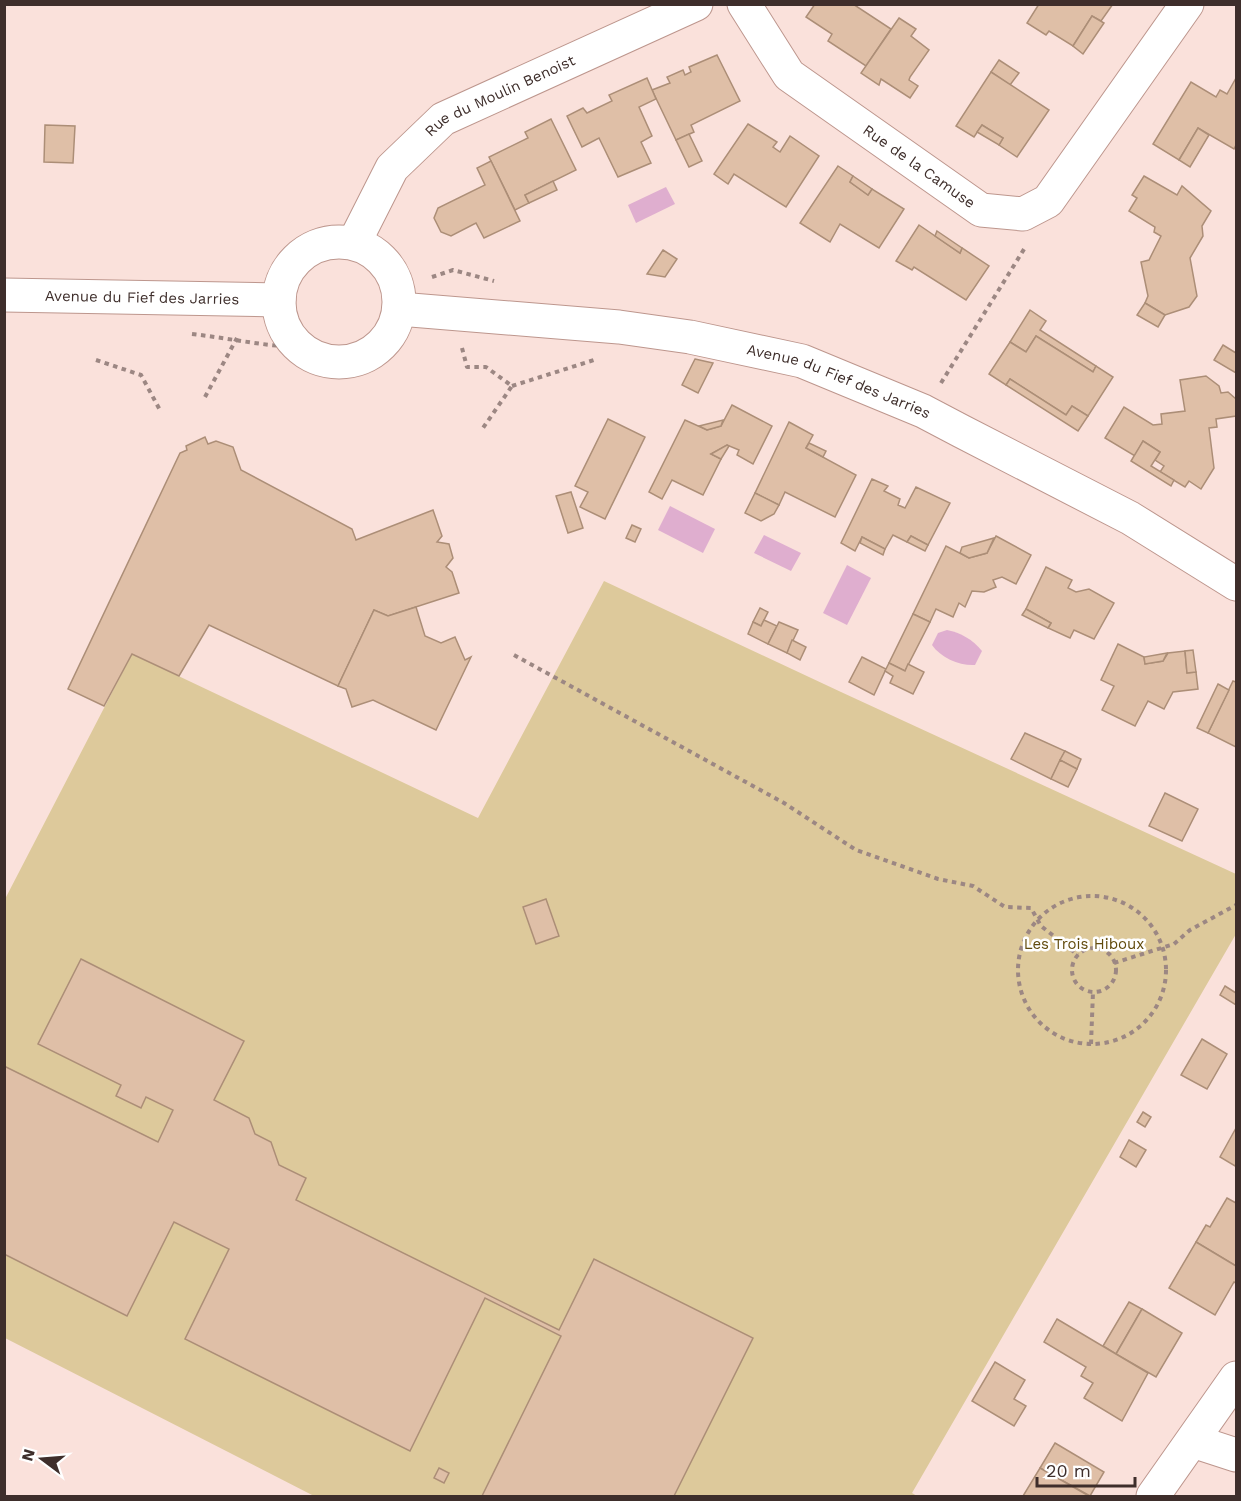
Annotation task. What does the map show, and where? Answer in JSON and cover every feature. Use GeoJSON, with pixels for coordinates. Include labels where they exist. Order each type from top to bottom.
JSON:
{"type":"FeatureCollection","features":[{"type":"Feature","properties":{"kind":"street","name":"Rue du Moulin Benoist"},"geometry":{"type":"LineString","coordinates":[[354,243],[392,168],[443,119],[696,4]]}},
{"type":"Feature","properties":{"kind":"street","name":"Rue de la Camuse"},"geometry":{"type":"LineString","coordinates":[[744,4],[789,75],[981,210],[1023,214]]}},
{"type":"Feature","properties":{"kind":"street"},"geometry":{"type":"LineString","coordinates":[[1023,214],[1048,201],[1187,4]]}},
{"type":"Feature","properties":{"kind":"street"},"geometry":{"type":"LineString","coordinates":[[336,242],[354,243],[383,260],[393,275],[399,291],[399,309],[394,327],[383,344],[367,355],[349,362],[320,359],[298,346],[284,325],[279,300],[282,282],[290,267],[303,254],[318,245],[336,242]]}},
{"type":"Feature","properties":{"kind":"street","name":"Avenue du Fief des Jarries"},"geometry":{"type":"LineString","coordinates":[[4,295],[279,300]]}},
{"type":"Feature","properties":{"kind":"street","name":"Avenue du Fief des Jarries"},"geometry":{"type":"LineString","coordinates":[[399,309],[619,327],[690,337],[802,361],[923,411],[1130,518],[1236,584]]}},
{"type":"Feature","properties":{"kind":"street"},"geometry":{"type":"LineString","coordinates":[[1153,1497],[1236,1378]]}},
{"type":"Feature","properties":{"kind":"street"},"geometry":{"type":"LineString","coordinates":[[1193,1441],[1236,1455]]}},
{"type":"Feature","properties":{"kind":"path"},"geometry":{"type":"LineString","coordinates":[[940,384],[1026,246],[1023,214]]}},
{"type":"Feature","properties":{"kind":"path"},"geometry":{"type":"LineString","coordinates":[[205,397],[237,339],[242,299]]}},
{"type":"Feature","properties":{"kind":"path"},"geometry":{"type":"LineString","coordinates":[[452,312],[467,367],[486,367],[512,386],[483,428]]}},
{"type":"Feature","properties":{"kind":"path"},"geometry":{"type":"LineString","coordinates":[[96,360],[141,375],[161,412]]}},
{"type":"Feature","properties":{"kind":"path"},"geometry":{"type":"LineString","coordinates":[[514,655],[784,803],[856,850],[938,879],[973,886],[1005,907],[1031,908],[1041,926],[1078,955]]}},
{"type":"Feature","properties":{"kind":"path"},"geometry":{"type":"LineString","coordinates":[[1100,896],[1124,902],[1145,917],[1159,937],[1166,962],[1165,987],[1155,1010],[1138,1028],[1117,1040],[1091,1044],[1070,1041],[1048,1031],[1032,1014],[1021,993],[1017,969],[1022,945],[1038,919],[1052,906],[1075,897],[1100,896]]}},
{"type":"Feature","properties":{"kind":"path"},"geometry":{"type":"LineString","coordinates":[[1114,963],[1174,944],[1190,930],[1236,905]]}},
{"type":"Feature","properties":{"kind":"path"},"geometry":{"type":"LineString","coordinates":[[1096,948],[1109,954],[1114,963],[1115,973],[1113,980],[1102,991],[1093,992],[1080,988],[1072,975],[1074,961],[1078,955],[1083,951],[1096,948]]}},
{"type":"Feature","properties":{"kind":"path"},"geometry":{"type":"LineString","coordinates":[[1091,1044],[1093,992]]}},
{"type":"Feature","properties":{"kind":"green space","name":"Les Trois Hiboux"},"geometry":{"type":"Polygon","coordinates":[[[604,581],[1236,874],[1236,934],[912,1493],[917,1496],[314,1496],[5,1338],[4,901],[132,654],[478,818],[604,581]]]}},
{"type":"Feature","properties":{"kind":"shaded area"},"geometry":{"type":"Polygon","coordinates":[[[666,187],[675,204],[636,223],[628,205],[666,187]]]}},
{"type":"Feature","properties":{"kind":"shaded area"},"geometry":{"type":"Polygon","coordinates":[[[670,506],[715,529],[703,553],[658,530],[670,506]]]}},
{"type":"Feature","properties":{"kind":"shaded area"},"geometry":{"type":"Polygon","coordinates":[[[764,535],[801,553],[791,571],[754,553],[764,535]]]}},
{"type":"Feature","properties":{"kind":"shaded area"},"geometry":{"type":"Polygon","coordinates":[[[847,565],[871,578],[847,625],[823,613],[847,565]]]}},
{"type":"Feature","properties":{"kind":"shaded area"},"geometry":{"type":"Polygon","coordinates":[[[947,630],[966,637],[982,651],[975,665],[951,660],[940,654],[932,645],[938,633],[947,630]]]}},
{"type":"Feature","properties":{"kind":"building"},"geometry":{"type":"Polygon","coordinates":[[[815,4],[853,4],[891,29],[866,66],[828,41],[832,34],[806,17],[815,4]]]}},
{"type":"Feature","properties":{"kind":"building"},"geometry":{"type":"Polygon","coordinates":[[[1039,4],[1113,4],[1101,21],[1092,16],[1073,46],[1049,31],[1046,35],[1027,23],[1039,4]]]}},
{"type":"Feature","properties":{"kind":"building"},"geometry":{"type":"Polygon","coordinates":[[[1092,16],[1104,23],[1083,54],[1073,46],[1092,16]]]}},
{"type":"Feature","properties":{"kind":"building"},"geometry":{"type":"Polygon","coordinates":[[[899,18],[916,29],[911,36],[929,50],[910,77],[909,80],[918,86],[910,98],[881,79],[879,85],[861,73],[899,18]]]}},
{"type":"Feature","properties":{"kind":"building"},"geometry":{"type":"Polygon","coordinates":[[[717,55],[740,101],[691,125],[694,132],[676,140],[652,90],[670,83],[667,77],[683,70],[685,75],[691,72],[689,67],[717,55]]]}},
{"type":"Feature","properties":{"kind":"building"},"geometry":{"type":"Polygon","coordinates":[[[999,60],[1019,73],[1010,85],[991,72],[999,60]]]}},
{"type":"Feature","properties":{"kind":"building"},"geometry":{"type":"Polygon","coordinates":[[[991,72],[1049,110],[1017,157],[999,145],[1003,138],[982,125],[974,137],[956,126],[991,72]]]}},
{"type":"Feature","properties":{"kind":"building"},"geometry":{"type":"Polygon","coordinates":[[[647,78],[656,99],[639,107],[652,136],[641,142],[651,163],[618,177],[599,138],[582,147],[567,116],[583,108],[587,113],[612,101],[609,95],[647,78]]]}},
{"type":"Feature","properties":{"kind":"building"},"geometry":{"type":"Polygon","coordinates":[[[1236,78],[1236,145],[1234,149],[1198,128],[1179,160],[1153,144],[1191,82],[1216,97],[1220,90],[1227,94],[1236,78]]]}},
{"type":"Feature","properties":{"kind":"building"},"geometry":{"type":"Polygon","coordinates":[[[551,119],[576,170],[525,195],[529,203],[515,210],[489,157],[528,138],[525,132],[551,119]]]}},
{"type":"Feature","properties":{"kind":"building"},"geometry":{"type":"Polygon","coordinates":[[[748,124],[777,142],[773,147],[780,152],[790,136],[819,156],[786,207],[734,174],[728,184],[714,174],[748,124]]]}},
{"type":"Feature","properties":{"kind":"building"},"geometry":{"type":"Polygon","coordinates":[[[45,125],[75,126],[73,163],[44,162],[45,125]]]}},
{"type":"Feature","properties":{"kind":"building"},"geometry":{"type":"Polygon","coordinates":[[[982,125],[1003,138],[999,145],[977,132],[982,125]]]}},
{"type":"Feature","properties":{"kind":"building"},"geometry":{"type":"Polygon","coordinates":[[[1198,128],[1209,135],[1190,167],[1179,160],[1198,128]]]}},
{"type":"Feature","properties":{"kind":"building"},"geometry":{"type":"Polygon","coordinates":[[[689,134],[702,161],[689,167],[676,140],[689,134]]]}},
{"type":"Feature","properties":{"kind":"building"},"geometry":{"type":"Polygon","coordinates":[[[491,161],[520,221],[484,238],[476,223],[451,236],[441,232],[434,218],[438,208],[485,185],[477,168],[491,161]]]}},
{"type":"Feature","properties":{"kind":"building"},"geometry":{"type":"Polygon","coordinates":[[[838,166],[853,176],[850,182],[868,195],[872,189],[904,209],[879,248],[840,224],[830,242],[800,223],[838,166]]]}},
{"type":"Feature","properties":{"kind":"building"},"geometry":{"type":"Polygon","coordinates":[[[853,176],[872,189],[868,195],[850,182],[853,176]]]}},
{"type":"Feature","properties":{"kind":"building"},"geometry":{"type":"Polygon","coordinates":[[[1144,176],[1177,195],[1182,186],[1211,211],[1202,226],[1203,236],[1190,258],[1197,296],[1189,307],[1165,315],[1145,303],[1148,296],[1141,262],[1149,260],[1161,236],[1154,232],[1155,227],[1129,211],[1137,198],[1132,195],[1144,176]]]}},
{"type":"Feature","properties":{"kind":"building"},"geometry":{"type":"Polygon","coordinates":[[[553,181],[557,190],[529,203],[525,195],[553,181]]]}},
{"type":"Feature","properties":{"kind":"building"},"geometry":{"type":"Polygon","coordinates":[[[919,225],[960,253],[962,248],[989,266],[966,300],[914,267],[912,270],[896,261],[919,225]]]}},
{"type":"Feature","properties":{"kind":"building"},"geometry":{"type":"Polygon","coordinates":[[[937,231],[962,248],[960,253],[935,236],[937,231]]]}},
{"type":"Feature","properties":{"kind":"building"},"geometry":{"type":"Polygon","coordinates":[[[663,250],[677,259],[665,277],[647,274],[663,250]]]}},
{"type":"Feature","properties":{"kind":"building"},"geometry":{"type":"Polygon","coordinates":[[[1145,303],[1165,315],[1158,327],[1137,315],[1145,303]]]}},
{"type":"Feature","properties":{"kind":"building"},"geometry":{"type":"Polygon","coordinates":[[[1030,310],[1046,321],[1040,330],[1096,366],[1093,372],[1036,336],[1026,352],[1010,342],[1030,310]]]}},
{"type":"Feature","properties":{"kind":"building"},"geometry":{"type":"Polygon","coordinates":[[[1036,336],[1093,372],[1096,366],[1113,377],[1088,416],[1072,406],[1066,415],[1010,379],[1006,385],[989,374],[1010,342],[1026,352],[1036,336]]]}},
{"type":"Feature","properties":{"kind":"building"},"geometry":{"type":"Polygon","coordinates":[[[1223,345],[1236,353],[1236,373],[1214,360],[1223,345]]]}},
{"type":"Feature","properties":{"kind":"building"},"geometry":{"type":"Polygon","coordinates":[[[695,359],[713,363],[698,393],[682,385],[695,359]]]}},
{"type":"Feature","properties":{"kind":"building"},"geometry":{"type":"Polygon","coordinates":[[[1206,376],[1219,386],[1221,393],[1228,392],[1236,399],[1236,416],[1216,419],[1217,427],[1209,428],[1214,468],[1201,489],[1189,481],[1185,487],[1160,472],[1164,466],[1155,460],[1160,452],[1143,441],[1135,456],[1105,438],[1124,407],[1153,425],[1162,424],[1161,414],[1185,411],[1180,380],[1206,376]]]}},
{"type":"Feature","properties":{"kind":"building"},"geometry":{"type":"Polygon","coordinates":[[[1010,379],[1066,415],[1072,406],[1088,416],[1078,431],[1006,385],[1010,379]]]}},
{"type":"Feature","properties":{"kind":"building"},"geometry":{"type":"Polygon","coordinates":[[[732,405],[772,426],[753,464],[737,455],[739,450],[727,445],[711,454],[721,459],[703,495],[672,480],[662,499],[649,492],[685,420],[707,430],[721,426],[732,405]]]}},
{"type":"Feature","properties":{"kind":"building"},"geometry":{"type":"Polygon","coordinates":[[[608,419],[645,437],[605,519],[580,507],[588,492],[575,486],[608,419]]]}},
{"type":"Feature","properties":{"kind":"building"},"geometry":{"type":"Polygon","coordinates":[[[723,420],[721,426],[707,430],[699,426],[723,420]]]}},
{"type":"Feature","properties":{"kind":"building"},"geometry":{"type":"Polygon","coordinates":[[[789,422],[813,435],[806,448],[856,475],[835,517],[785,492],[779,505],[755,493],[789,422]]]}},
{"type":"Feature","properties":{"kind":"building"},"geometry":{"type":"Polygon","coordinates":[[[205,437],[208,444],[216,441],[233,447],[241,470],[352,529],[356,540],[433,510],[442,536],[437,542],[449,544],[453,558],[446,567],[452,572],[459,593],[388,616],[374,610],[338,686],[209,625],[179,676],[132,654],[104,706],[68,689],[180,453],[187,450],[186,446],[205,437]]]}},
{"type":"Feature","properties":{"kind":"building"},"geometry":{"type":"Polygon","coordinates":[[[1143,441],[1160,452],[1151,466],[1174,480],[1171,486],[1131,461],[1143,441]]]}},
{"type":"Feature","properties":{"kind":"building"},"geometry":{"type":"Polygon","coordinates":[[[809,443],[826,451],[823,457],[806,448],[809,443]]]}},
{"type":"Feature","properties":{"kind":"building"},"geometry":{"type":"Polygon","coordinates":[[[729,446],[721,459],[711,454],[729,446]]]}},
{"type":"Feature","properties":{"kind":"building"},"geometry":{"type":"Polygon","coordinates":[[[872,479],[888,486],[884,491],[900,499],[898,505],[905,508],[916,487],[950,503],[928,545],[911,536],[907,542],[893,535],[885,549],[862,537],[855,551],[841,543],[872,479]]]}},
{"type":"Feature","properties":{"kind":"building"},"geometry":{"type":"Polygon","coordinates":[[[571,492],[583,528],[568,533],[556,496],[571,492]]]}},
{"type":"Feature","properties":{"kind":"building"},"geometry":{"type":"Polygon","coordinates":[[[755,493],[779,505],[774,514],[761,521],[745,513],[755,493]]]}},
{"type":"Feature","properties":{"kind":"building"},"geometry":{"type":"Polygon","coordinates":[[[632,525],[641,529],[635,542],[626,538],[632,525]]]}},
{"type":"Feature","properties":{"kind":"building"},"geometry":{"type":"Polygon","coordinates":[[[911,536],[928,545],[925,551],[907,542],[911,536]]]}},
{"type":"Feature","properties":{"kind":"building"},"geometry":{"type":"Polygon","coordinates":[[[996,536],[1031,555],[1016,584],[1002,577],[993,580],[996,587],[984,592],[972,591],[965,607],[959,603],[953,617],[936,609],[930,622],[913,614],[946,546],[969,558],[987,553],[996,536]]]}},
{"type":"Feature","properties":{"kind":"building"},"geometry":{"type":"Polygon","coordinates":[[[862,537],[885,549],[883,555],[860,543],[862,537]]]}},
{"type":"Feature","properties":{"kind":"building"},"geometry":{"type":"Polygon","coordinates":[[[994,538],[987,553],[969,558],[960,553],[962,547],[994,538]]]}},
{"type":"Feature","properties":{"kind":"building"},"geometry":{"type":"Polygon","coordinates":[[[1046,567],[1072,580],[1068,588],[1076,592],[1089,589],[1114,603],[1094,639],[1074,630],[1070,638],[1048,628],[1051,623],[1026,609],[1046,567]]]}},
{"type":"Feature","properties":{"kind":"building"},"geometry":{"type":"Polygon","coordinates":[[[416,607],[425,636],[441,643],[455,637],[465,660],[471,657],[436,730],[373,700],[352,707],[346,689],[338,686],[374,610],[388,616],[416,607]]]}},
{"type":"Feature","properties":{"kind":"building"},"geometry":{"type":"Polygon","coordinates":[[[760,608],[768,612],[761,626],[753,622],[760,608]]]}},
{"type":"Feature","properties":{"kind":"building"},"geometry":{"type":"Polygon","coordinates":[[[1026,609],[1051,623],[1048,628],[1022,615],[1026,609]]]}},
{"type":"Feature","properties":{"kind":"building"},"geometry":{"type":"Polygon","coordinates":[[[913,614],[930,622],[905,671],[889,663],[913,614]]]}},
{"type":"Feature","properties":{"kind":"building"},"geometry":{"type":"Polygon","coordinates":[[[764,620],[777,626],[768,644],[748,634],[753,622],[761,626],[764,620]]]}},
{"type":"Feature","properties":{"kind":"building"},"geometry":{"type":"Polygon","coordinates":[[[779,622],[798,630],[787,653],[768,644],[779,622]]]}},
{"type":"Feature","properties":{"kind":"building"},"geometry":{"type":"Polygon","coordinates":[[[792,640],[806,647],[800,660],[787,653],[792,640]]]}},
{"type":"Feature","properties":{"kind":"building"},"geometry":{"type":"Polygon","coordinates":[[[1118,644],[1144,657],[1145,664],[1163,661],[1168,653],[1185,651],[1187,673],[1196,672],[1198,689],[1173,692],[1164,709],[1148,701],[1135,726],[1102,710],[1114,686],[1101,680],[1118,644]]]}},
{"type":"Feature","properties":{"kind":"building"},"geometry":{"type":"Polygon","coordinates":[[[1193,650],[1196,672],[1187,673],[1185,651],[1193,650]]]}},
{"type":"Feature","properties":{"kind":"building"},"geometry":{"type":"Polygon","coordinates":[[[1167,653],[1163,661],[1145,664],[1144,657],[1167,653]]]}},
{"type":"Feature","properties":{"kind":"building"},"geometry":{"type":"Polygon","coordinates":[[[862,657],[886,669],[874,695],[849,682],[862,657]]]}},
{"type":"Feature","properties":{"kind":"building"},"geometry":{"type":"Polygon","coordinates":[[[889,663],[905,671],[908,664],[924,672],[913,694],[890,683],[893,676],[885,671],[889,663]]]}},
{"type":"Feature","properties":{"kind":"building"},"geometry":{"type":"Polygon","coordinates":[[[1233,681],[1236,682],[1236,747],[1208,733],[1233,681]]]}},
{"type":"Feature","properties":{"kind":"building"},"geometry":{"type":"Polygon","coordinates":[[[1218,684],[1229,690],[1208,733],[1197,728],[1218,684]]]}},
{"type":"Feature","properties":{"kind":"building"},"geometry":{"type":"Polygon","coordinates":[[[1025,733],[1065,751],[1051,779],[1011,759],[1025,733]]]}},
{"type":"Feature","properties":{"kind":"building"},"geometry":{"type":"Polygon","coordinates":[[[1065,751],[1081,759],[1077,769],[1060,760],[1065,751]]]}},
{"type":"Feature","properties":{"kind":"building"},"geometry":{"type":"Polygon","coordinates":[[[1060,760],[1077,769],[1068,787],[1051,779],[1060,760]]]}},
{"type":"Feature","properties":{"kind":"building"},"geometry":{"type":"Polygon","coordinates":[[[1165,793],[1198,809],[1182,841],[1149,826],[1165,793]]]}},
{"type":"Feature","properties":{"kind":"building"},"geometry":{"type":"Polygon","coordinates":[[[546,899],[559,936],[536,944],[523,907],[546,899]]]}},
{"type":"Feature","properties":{"kind":"building"},"geometry":{"type":"Polygon","coordinates":[[[81,959],[244,1041],[214,1100],[249,1118],[255,1134],[271,1142],[279,1165],[306,1178],[296,1200],[559,1330],[594,1259],[753,1338],[674,1496],[482,1496],[561,1336],[485,1298],[410,1451],[185,1339],[229,1249],[174,1222],[127,1316],[4,1254],[4,1066],[158,1142],[173,1110],[146,1097],[141,1108],[116,1096],[121,1085],[38,1044],[81,959]]]}},
{"type":"Feature","properties":{"kind":"building"},"geometry":{"type":"Polygon","coordinates":[[[1225,986],[1236,993],[1236,1005],[1220,995],[1225,986]]]}},
{"type":"Feature","properties":{"kind":"building"},"geometry":{"type":"Polygon","coordinates":[[[1202,1039],[1227,1054],[1207,1089],[1181,1075],[1202,1039]]]}},
{"type":"Feature","properties":{"kind":"building"},"geometry":{"type":"Polygon","coordinates":[[[1143,1112],[1151,1117],[1145,1127],[1137,1122],[1143,1112]]]}},
{"type":"Feature","properties":{"kind":"building"},"geometry":{"type":"Polygon","coordinates":[[[1236,1128],[1236,1164],[1235,1166],[1220,1157],[1236,1128]]]}},
{"type":"Feature","properties":{"kind":"building"},"geometry":{"type":"Polygon","coordinates":[[[1129,1140],[1146,1150],[1136,1167],[1120,1157],[1129,1140]]]}},
{"type":"Feature","properties":{"kind":"building"},"geometry":{"type":"Polygon","coordinates":[[[1227,1198],[1236,1203],[1236,1266],[1196,1242],[1206,1225],[1210,1227],[1227,1198]]]}},
{"type":"Feature","properties":{"kind":"building"},"geometry":{"type":"Polygon","coordinates":[[[1196,1242],[1236,1266],[1236,1283],[1234,1282],[1215,1315],[1169,1288],[1196,1242]]]}},
{"type":"Feature","properties":{"kind":"building"},"geometry":{"type":"Polygon","coordinates":[[[1129,1302],[1142,1309],[1116,1354],[1103,1346],[1129,1302]]]}},
{"type":"Feature","properties":{"kind":"building"},"geometry":{"type":"Polygon","coordinates":[[[1142,1309],[1182,1333],[1156,1377],[1116,1354],[1142,1309]]]}},
{"type":"Feature","properties":{"kind":"building"},"geometry":{"type":"Polygon","coordinates":[[[1057,1319],[1148,1373],[1122,1421],[1084,1398],[1093,1383],[1081,1376],[1086,1367],[1044,1342],[1057,1319]]]}},
{"type":"Feature","properties":{"kind":"building"},"geometry":{"type":"Polygon","coordinates":[[[995,1362],[1025,1380],[1014,1399],[1026,1406],[1014,1426],[972,1401],[995,1362]]]}},
{"type":"Feature","properties":{"kind":"building"},"geometry":{"type":"Polygon","coordinates":[[[1055,1443],[1104,1472],[1090,1496],[1040,1468],[1055,1443]]]}},
{"type":"Feature","properties":{"kind":"building"},"geometry":{"type":"Polygon","coordinates":[[[439,1468],[449,1473],[444,1483],[434,1478],[439,1468]]]}},
{"type":"Feature","properties":{"kind":"building"},"geometry":{"type":"Polygon","coordinates":[[[1040,1468],[1089,1496],[1023,1496],[1040,1468]]]}}]}
